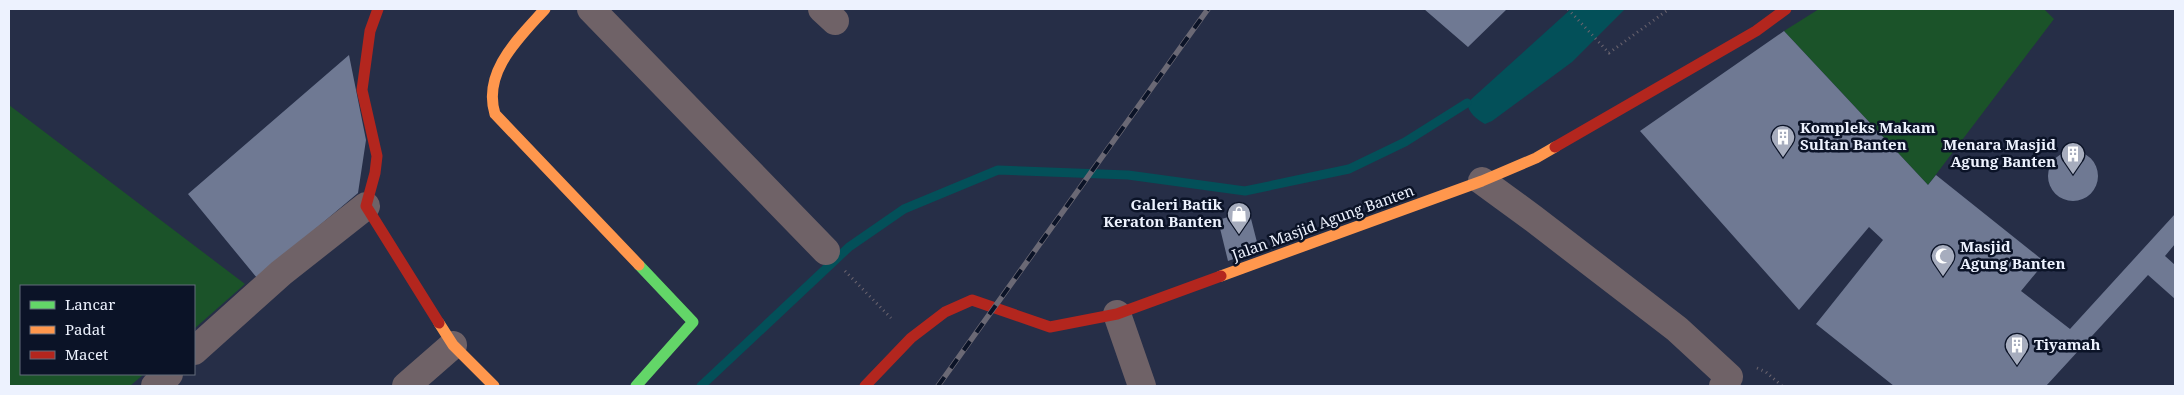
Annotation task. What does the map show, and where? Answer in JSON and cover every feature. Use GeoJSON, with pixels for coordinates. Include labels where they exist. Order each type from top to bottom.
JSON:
{"type":"FeatureCollection","features":[{"type":"Feature","properties":{"kind":"street"},"geometry":{"type":"LineString","coordinates":[[195,350],[281,273],[366,206],[375,173],[377,156],[362,90],[370,31],[378,9]]}},
{"type":"Feature","properties":{"kind":"street"},"geometry":{"type":"LineString","coordinates":[[545,9],[517,40],[496,74],[491,94],[495,114],[693,322],[636,386]]}},
{"type":"Feature","properties":{"kind":"street"},"geometry":{"type":"LineString","coordinates":[[591,9],[835,260]]}},
{"type":"Feature","properties":{"kind":"street","name":"Jalan Masjid Agung Banten"},"geometry":{"type":"LineString","coordinates":[[865,386],[910,338],[945,312],[972,300],[1050,327],[1117,314],[1482,181],[1536,158],[1756,30],[1786,9]]}},
{"type":"Feature","properties":{"kind":"street"},"geometry":{"type":"LineString","coordinates":[[1482,181],[1534,218],[1677,330],[1729,378],[1723,386]]}},
{"type":"Feature","properties":{"kind":"street"},"geometry":{"type":"LineString","coordinates":[[366,206],[453,346],[494,386]]}},
{"type":"Feature","properties":{"kind":"street"},"geometry":{"type":"LineString","coordinates":[[1117,314],[1142,386]]}},
{"type":"Feature","properties":{"kind":"street"},"geometry":{"type":"LineString","coordinates":[[406,386],[453,346]]}},
{"type":"Feature","properties":{"kind":"street"},"geometry":{"type":"LineString","coordinates":[[155,386],[168,375]]}},
{"type":"Feature","properties":{"kind":"path"},"geometry":{"type":"LineString","coordinates":[[1568,9],[1610,53],[1669,9]]}},
{"type":"Feature","properties":{"kind":"path"},"geometry":{"type":"LineString","coordinates":[[835,260],[910,338]]}},
{"type":"Feature","properties":{"kind":"green space"},"geometry":{"type":"Polygon","coordinates":[[[1819,9],[2044,9],[2054,19],[1928,185],[1784,31],[1819,9]]]}},
{"type":"Feature","properties":{"kind":"green space"},"geometry":{"type":"Polygon","coordinates":[[[9,105],[245,284],[195,328],[195,285],[20,285],[20,375],[143,375],[130,386],[9,386],[9,105]]]}},
{"type":"Feature","properties":{"kind":"shaded area"},"geometry":{"type":"Polygon","coordinates":[[[1571,9],[1625,9],[1572,62],[1492,121],[1485,124],[1476,118],[1469,110],[1467,103],[1571,9]]]}},
{"type":"Feature","properties":{"kind":"building"},"geometry":{"type":"Polygon","coordinates":[[[1424,9],[1507,9],[1468,47],[1424,9]]]}},
{"type":"Feature","properties":{"kind":"building"},"geometry":{"type":"Polygon","coordinates":[[[1784,31],[1928,185],[1936,175],[2045,262],[2021,291],[2070,329],[2175,214],[2175,244],[2165,256],[2175,265],[2175,299],[2148,275],[2046,386],[1894,386],[1816,324],[1883,240],[1869,227],[1799,310],[1640,131],[1784,31]]]}},
{"type":"Feature","properties":{"kind":"building"},"geometry":{"type":"Polygon","coordinates":[[[349,55],[366,140],[358,193],[257,278],[188,194],[349,55]]]}},
{"type":"Feature","properties":{"kind":"building","name":"Menara Masjid Agung Banten"},"geometry":{"type":"Polygon","coordinates":[[[2073,151],[2087,155],[2094,162],[2098,176],[2094,190],[2087,197],[2073,201],[2059,197],[2052,190],[2048,176],[2052,162],[2059,155],[2073,151]]]}},
{"type":"Feature","properties":{"kind":"building","name":"Galeri Batik Keraton Banten"},"geometry":{"type":"Polygon","coordinates":[[[1249,211],[1259,250],[1228,261],[1218,220],[1249,211]]]}},
{"type":"Feature","properties":{"kind":"waterway"},"geometry":{"type":"LineString","coordinates":[[701,386],[849,247],[904,209],[998,170],[1128,175],[1245,191],[1349,169],[1405,142],[1467,103]]}},
{"type":"Feature","properties":{"kind":"railway"},"geometry":{"type":"LineString","coordinates":[[938,386],[1208,9]]}},
{"type":"Feature","properties":{"kind":"traffic: fast"},"geometry":{"type":"LineString","coordinates":[[636,386],[693,322],[639,265]]}},
{"type":"Feature","properties":{"kind":"traffic: slow"},"geometry":{"type":"LineString","coordinates":[[545,9],[514,44],[498,70],[492,99],[495,114],[639,265]]}},
{"type":"Feature","properties":{"kind":"traffic: slow"},"geometry":{"type":"LineString","coordinates":[[1221,276],[1482,181],[1536,158],[1555,147]]}},
{"type":"Feature","properties":{"kind":"traffic: slow"},"geometry":{"type":"LineString","coordinates":[[439,323],[453,345],[494,386]]}},
{"type":"Feature","properties":{"kind":"traffic: jam"},"geometry":{"type":"LineString","coordinates":[[378,9],[370,31],[362,90],[377,156],[375,173],[366,206],[439,323]]}},
{"type":"Feature","properties":{"kind":"traffic: jam"},"geometry":{"type":"LineString","coordinates":[[1555,147],[1756,31],[1786,9]]}},
{"type":"Feature","properties":{"kind":"traffic: jam"},"geometry":{"type":"LineString","coordinates":[[865,386],[911,338],[945,312],[972,300],[1050,327],[1117,314],[1221,276]]}},
{"type":"Feature","properties":{"kind":"place","name":"Kompleks Makam Sultan Banten"},"geometry":{"type":"Point","coordinates":[1783,158]}},
{"type":"Feature","properties":{"kind":"place","name":"Menara Masjid Agung Banten"},"geometry":{"type":"Point","coordinates":[2073,175]}},
{"type":"Feature","properties":{"kind":"place","name":"Galeri Batik Keraton Banten"},"geometry":{"type":"Point","coordinates":[1239,235]}},
{"type":"Feature","properties":{"kind":"place","name":"Masjid Agung Banten"},"geometry":{"type":"Point","coordinates":[1943,277]}},
{"type":"Feature","properties":{"kind":"place","name":"Tiyamah"},"geometry":{"type":"Point","coordinates":[2017,366]}}]}
